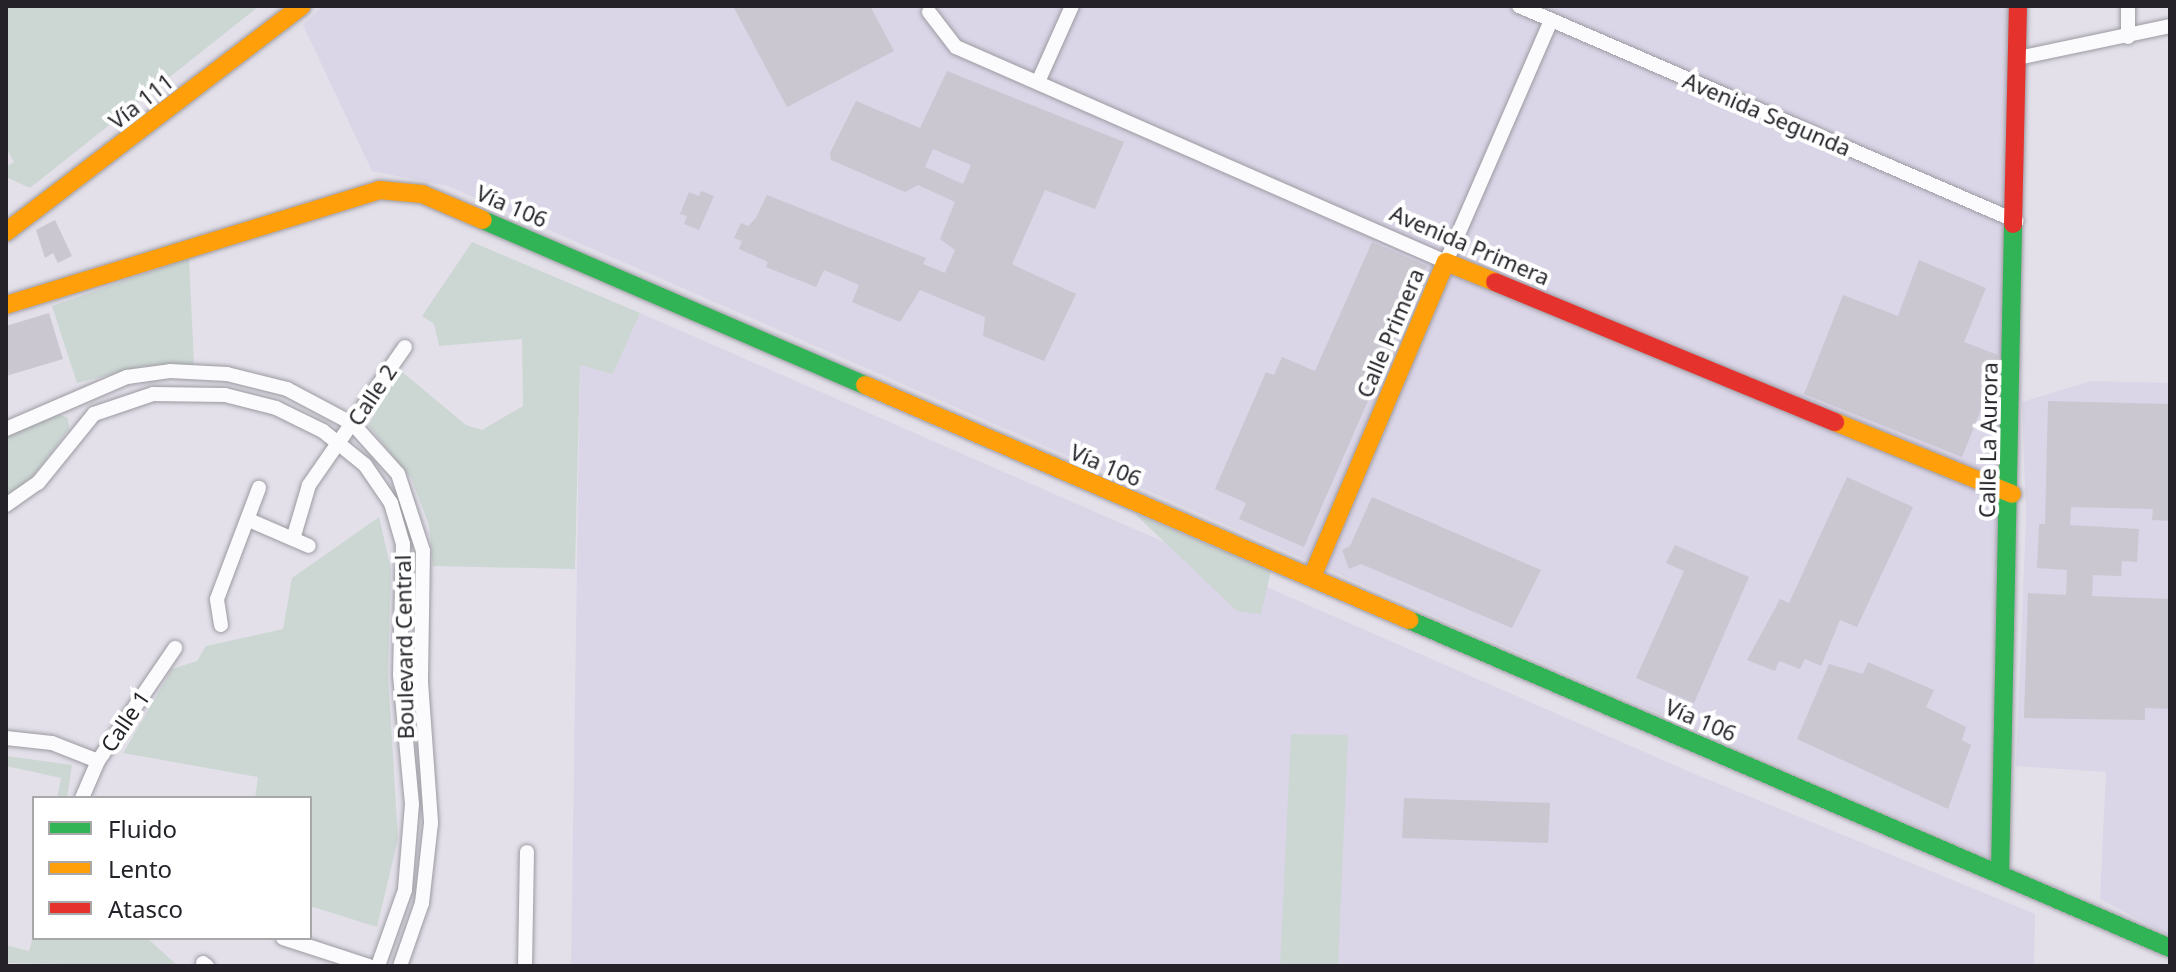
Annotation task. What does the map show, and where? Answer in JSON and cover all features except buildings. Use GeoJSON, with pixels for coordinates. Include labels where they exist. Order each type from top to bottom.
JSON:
{"type":"FeatureCollection","features":[{"type":"Feature","properties":{"kind":"main road","name":"Vía 111"},"geometry":{"type":"LineString","coordinates":[[7,229],[302,6]]}},
{"type":"Feature","properties":{"kind":"main road","name":"Calle La Aurora"},"geometry":{"type":"LineString","coordinates":[[2000,874],[2012,494],[2018,6]]}},
{"type":"Feature","properties":{"kind":"main road","name":"Vía 106"},"geometry":{"type":"LineString","coordinates":[[6,305],[330,201],[379,190],[422,194],[2164,942]]}},
{"type":"Feature","properties":{"kind":"main road","name":"Avenida Primera"},"geometry":{"type":"LineString","coordinates":[[1446,262],[2012,494]]}},
{"type":"Feature","properties":{"kind":"main road","name":"Calle Primera"},"geometry":{"type":"LineString","coordinates":[[1312,577],[1446,262]]}},
{"type":"Feature","properties":{"kind":"street"},"geometry":{"type":"LineString","coordinates":[[1038,82],[1072,6]]}},
{"type":"Feature","properties":{"kind":"street","name":"Avenida Segunda"},"geometry":{"type":"LineString","coordinates":[[1519,6],[2016,221]]}},
{"type":"Feature","properties":{"kind":"street"},"geometry":{"type":"LineString","coordinates":[[2128,6],[2128,37]]}},
{"type":"Feature","properties":{"kind":"street","name":"Avenida Primera"},"geometry":{"type":"LineString","coordinates":[[929,12],[956,47],[1446,262]]}},
{"type":"Feature","properties":{"kind":"street","name":"Calle Primera"},"geometry":{"type":"LineString","coordinates":[[1446,262],[1551,20]]}},
{"type":"Feature","properties":{"kind":"street"},"geometry":{"type":"LineString","coordinates":[[2018,58],[2170,26]]}},
{"type":"Feature","properties":{"kind":"street","name":"Calle 2"},"geometry":{"type":"LineString","coordinates":[[293,539],[309,485],[405,347]]}},
{"type":"Feature","properties":{"kind":"street","name":"Boulevard Central"},"geometry":{"type":"LineString","coordinates":[[6,429],[83,395],[148,373],[227,374],[287,389],[353,424],[398,474],[417,517],[424,567],[421,682],[430,805],[422,903],[400,966]]}},
{"type":"Feature","properties":{"kind":"street"},"geometry":{"type":"LineString","coordinates":[[6,505],[38,483],[94,414],[83,395]]}},
{"type":"Feature","properties":{"kind":"street","name":"Boulevard Central"},"geometry":{"type":"LineString","coordinates":[[94,414],[144,395],[225,395],[294,415],[340,443],[391,503],[403,544],[400,675],[412,804],[405,890],[378,966]]}},
{"type":"Feature","properties":{"kind":"street"},"geometry":{"type":"LineString","coordinates":[[221,625],[217,599],[259,488]]}},
{"type":"Feature","properties":{"kind":"street"},"geometry":{"type":"LineString","coordinates":[[249,520],[309,546]]}},
{"type":"Feature","properties":{"kind":"street","name":"Calle 1"},"geometry":{"type":"LineString","coordinates":[[83,796],[98,761],[175,648]]}},
{"type":"Feature","properties":{"kind":"street"},"geometry":{"type":"LineString","coordinates":[[6,738],[52,743],[98,761]]}},
{"type":"Feature","properties":{"kind":"street"},"geometry":{"type":"LineString","coordinates":[[412,804],[430,805]]}},
{"type":"Feature","properties":{"kind":"street"},"geometry":{"type":"LineString","coordinates":[[525,966],[527,852]]}},
{"type":"Feature","properties":{"kind":"street"},"geometry":{"type":"LineString","coordinates":[[289,940],[369,966]]}},
{"type":"Feature","properties":{"kind":"shaded area"},"geometry":{"type":"Polygon","coordinates":[[[6,6],[259,6],[30,188],[6,177],[6,167],[14,162],[6,148],[6,6]]]}},
{"type":"Feature","properties":{"kind":"shaded area"},"geometry":{"type":"Polygon","coordinates":[[[322,6],[2011,6],[1991,858],[448,186],[372,171],[303,25],[322,6]]]}},
{"type":"Feature","properties":{"kind":"shaded area"},"geometry":{"type":"Polygon","coordinates":[[[472,242],[640,313],[613,374],[580,365],[575,569],[433,566],[429,525],[411,478],[368,425],[401,371],[466,425],[482,430],[523,406],[522,339],[439,346],[434,324],[422,316],[472,242]]]}},
{"type":"Feature","properties":{"kind":"shaded area"},"geometry":{"type":"Polygon","coordinates":[[[189,258],[194,364],[144,366],[77,383],[52,306],[189,258]]]}},
{"type":"Feature","properties":{"kind":"shaded area"},"geometry":{"type":"Polygon","coordinates":[[[640,313],[1690,772],[2035,914],[2034,966],[571,966],[580,364],[613,374],[640,313]]]}},
{"type":"Feature","properties":{"kind":"shaded area"},"geometry":{"type":"Polygon","coordinates":[[[2091,381],[2170,383],[2170,936],[2100,899],[2106,772],[2016,766],[2026,517],[2022,402],[2091,381]]]}},
{"type":"Feature","properties":{"kind":"shaded area"},"geometry":{"type":"Polygon","coordinates":[[[58,414],[68,418],[69,429],[33,476],[6,498],[6,434],[58,414]]]}},
{"type":"Feature","properties":{"kind":"shaded area"},"geometry":{"type":"Polygon","coordinates":[[[1135,514],[1271,571],[1261,614],[1237,611],[1135,514]]]}},
{"type":"Feature","properties":{"kind":"shaded area"},"geometry":{"type":"Polygon","coordinates":[[[379,517],[391,569],[388,675],[398,839],[377,927],[312,907],[312,796],[255,796],[258,777],[123,753],[172,669],[197,661],[206,646],[283,629],[292,578],[379,517]]]}},
{"type":"Feature","properties":{"kind":"shaded area"},"geometry":{"type":"Polygon","coordinates":[[[1291,734],[1348,735],[1338,966],[1280,966],[1291,734]]]}},
{"type":"Feature","properties":{"kind":"shaded area"},"geometry":{"type":"Polygon","coordinates":[[[6,756],[72,765],[67,796],[57,796],[61,778],[6,766],[6,756]]]}},
{"type":"Feature","properties":{"kind":"shaded area"},"geometry":{"type":"Polygon","coordinates":[[[32,940],[149,940],[178,966],[6,963],[6,945],[29,951],[32,940]]]}},
{"type":"Feature","properties":{"kind":"traffic: fast"},"geometry":{"type":"LineString","coordinates":[[483,220],[865,385]]}},
{"type":"Feature","properties":{"kind":"traffic: fast"},"geometry":{"type":"LineString","coordinates":[[2000,874],[2013,224]]}},
{"type":"Feature","properties":{"kind":"traffic: fast"},"geometry":{"type":"LineString","coordinates":[[1409,620],[2170,948]]}},
{"type":"Feature","properties":{"kind":"traffic: slow"},"geometry":{"type":"LineString","coordinates":[[6,232],[302,6]]}},
{"type":"Feature","properties":{"kind":"traffic: slow"},"geometry":{"type":"LineString","coordinates":[[6,305],[379,190],[422,194],[483,220]]}},
{"type":"Feature","properties":{"kind":"traffic: slow"},"geometry":{"type":"LineString","coordinates":[[1312,577],[1446,262],[1495,282]]}},
{"type":"Feature","properties":{"kind":"traffic: slow"},"geometry":{"type":"LineString","coordinates":[[865,385],[1409,620]]}},
{"type":"Feature","properties":{"kind":"traffic: slow"},"geometry":{"type":"LineString","coordinates":[[1835,422],[2012,494]]}},
{"type":"Feature","properties":{"kind":"traffic: jam"},"geometry":{"type":"LineString","coordinates":[[2013,224],[2018,6]]}},
{"type":"Feature","properties":{"kind":"traffic: jam"},"geometry":{"type":"LineString","coordinates":[[1495,282],[1835,422]]}}]}
